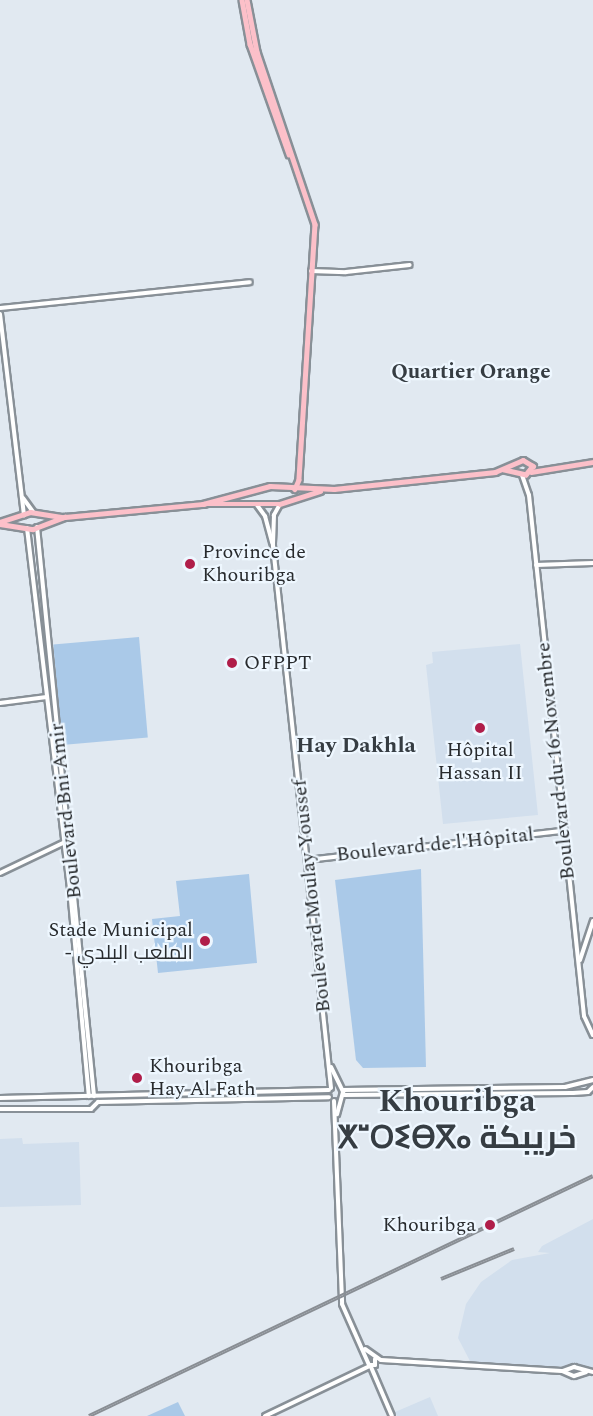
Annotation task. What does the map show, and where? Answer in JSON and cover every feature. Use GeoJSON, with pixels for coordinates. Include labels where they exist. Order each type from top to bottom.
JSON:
{"type":"FeatureCollection","features":[{"type":"Feature","properties":{"kind":"main road"},"geometry":{"type":"LineString","coordinates":[[242,0],[253,54],[315,224]]}},
{"type":"Feature","properties":{"kind":"main road"},"geometry":{"type":"LineString","coordinates":[[247,0],[257,52],[315,224],[295,498]]}},
{"type":"Feature","properties":{"kind":"main road"},"geometry":{"type":"LineString","coordinates":[[311,271],[346,272],[410,265]]}},
{"type":"Feature","properties":{"kind":"main road"},"geometry":{"type":"LineString","coordinates":[[0,308],[250,282]]}},
{"type":"Feature","properties":{"kind":"main road"},"geometry":{"type":"LineString","coordinates":[[0,314],[26,527]]}},
{"type":"Feature","properties":{"kind":"main road"},"geometry":{"type":"LineString","coordinates":[[203,504],[256,488],[288,485],[295,489],[334,489],[504,470],[518,465],[523,460],[546,466],[593,462]]}},
{"type":"Feature","properties":{"kind":"main road"},"geometry":{"type":"LineString","coordinates":[[530,473],[531,463]]}},
{"type":"Feature","properties":{"kind":"main road"},"geometry":{"type":"LineString","coordinates":[[518,465],[521,474]]}},
{"type":"Feature","properties":{"kind":"main road"},"geometry":{"type":"LineString","coordinates":[[504,470],[521,474],[546,466]]}},
{"type":"Feature","properties":{"kind":"main road","name":"Boulevard du 16 Novembre"},"geometry":{"type":"LineString","coordinates":[[530,473],[527,486],[563,831],[584,1016],[593,1035]]}},
{"type":"Feature","properties":{"kind":"main road","name":"Boulevard du 16 Novembre"},"geometry":{"type":"LineString","coordinates":[[521,474],[527,486]]}},
{"type":"Feature","properties":{"kind":"main road"},"geometry":{"type":"LineString","coordinates":[[288,485],[298,476]]}},
{"type":"Feature","properties":{"kind":"main road"},"geometry":{"type":"LineString","coordinates":[[0,523],[26,527],[65,517],[203,504],[280,504],[334,489]]}},
{"type":"Feature","properties":{"kind":"main road"},"geometry":{"type":"LineString","coordinates":[[246,492],[248,503]]}},
{"type":"Feature","properties":{"kind":"main road"},"geometry":{"type":"LineString","coordinates":[[21,495],[34,513],[37,526]]}},
{"type":"Feature","properties":{"kind":"main road"},"geometry":{"type":"LineString","coordinates":[[273,546],[274,515],[280,504]]}},
{"type":"Feature","properties":{"kind":"main road"},"geometry":{"type":"LineString","coordinates":[[256,505],[265,516],[273,546]]}},
{"type":"Feature","properties":{"kind":"main road"},"geometry":{"type":"LineString","coordinates":[[0,523],[34,513],[65,517]]}},
{"type":"Feature","properties":{"kind":"main road","name":"Boulevard Bni Amir"},"geometry":{"type":"LineString","coordinates":[[37,526],[66,842],[93,1097],[87,1107]]}},
{"type":"Feature","properties":{"kind":"main road","name":"Boulevard Bni Amir"},"geometry":{"type":"LineString","coordinates":[[26,527],[66,842]]}},
{"type":"Feature","properties":{"kind":"main road","name":"Boulevard Moulay Youssef"},"geometry":{"type":"LineString","coordinates":[[273,546],[331,1067],[329,1097]]}},
{"type":"Feature","properties":{"kind":"main road"},"geometry":{"type":"LineString","coordinates":[[536,566],[593,563]]}},
{"type":"Feature","properties":{"kind":"main road"},"geometry":{"type":"LineString","coordinates":[[0,703],[47,698]]}},
{"type":"Feature","properties":{"kind":"main road","name":"Boulevard de l'Hôpital"},"geometry":{"type":"LineString","coordinates":[[308,860],[563,831]]}},
{"type":"Feature","properties":{"kind":"main road"},"geometry":{"type":"LineString","coordinates":[[0,873],[66,842]]}},
{"type":"Feature","properties":{"kind":"main road"},"geometry":{"type":"LineString","coordinates":[[579,966],[587,934],[593,921]]}},
{"type":"Feature","properties":{"kind":"main road"},"geometry":{"type":"LineString","coordinates":[[575,931],[587,934]]}},
{"type":"Feature","properties":{"kind":"main road"},"geometry":{"type":"LineString","coordinates":[[576,944],[587,934]]}},
{"type":"Feature","properties":{"kind":"main road"},"geometry":{"type":"LineString","coordinates":[[576,944],[584,944]]}},
{"type":"Feature","properties":{"kind":"main road","name":"Boulevard Moulay Youssef"},"geometry":{"type":"LineString","coordinates":[[331,1067],[341,1093]]}},
{"type":"Feature","properties":{"kind":"main road"},"geometry":{"type":"LineString","coordinates":[[583,1083],[584,1090]]}},
{"type":"Feature","properties":{"kind":"main road"},"geometry":{"type":"LineString","coordinates":[[334,1101],[341,1093],[583,1083],[593,1085]]}},
{"type":"Feature","properties":{"kind":"main road"},"geometry":{"type":"LineString","coordinates":[[93,1097],[330,1089],[341,1093],[584,1090],[593,1085]]}},
{"type":"Feature","properties":{"kind":"main road"},"geometry":{"type":"LineString","coordinates":[[336,1118],[341,1093]]}},
{"type":"Feature","properties":{"kind":"main road"},"geometry":{"type":"LineString","coordinates":[[0,1109],[93,1108],[93,1097]]}},
{"type":"Feature","properties":{"kind":"main road"},"geometry":{"type":"LineString","coordinates":[[0,1098],[329,1097],[334,1101],[342,1304],[372,1365],[374,1376],[392,1416]]}},
{"type":"Feature","properties":{"kind":"main road"},"geometry":{"type":"LineString","coordinates":[[361,1344],[374,1358],[388,1361],[593,1372]]}},
{"type":"Feature","properties":{"kind":"main road"},"geometry":{"type":"LineString","coordinates":[[372,1365],[374,1358]]}},
{"type":"Feature","properties":{"kind":"main road"},"geometry":{"type":"LineString","coordinates":[[372,1365],[374,1358]]}},
{"type":"Feature","properties":{"kind":"main road"},"geometry":{"type":"LineString","coordinates":[[265,1416],[372,1365],[388,1361]]}},
{"type":"Feature","properties":{"kind":"shaded area"},"geometry":{"type":"Polygon","coordinates":[[[139,637],[148,738],[62,745],[53,644],[139,637]]]}},
{"type":"Feature","properties":{"kind":"shaded area","name":"Hôpital Hassan II"},"geometry":{"type":"Polygon","coordinates":[[[520,644],[538,815],[443,824],[426,665],[433,663],[432,652],[520,644]]]}},
{"type":"Feature","properties":{"kind":"shaded area"},"geometry":{"type":"Polygon","coordinates":[[[421,869],[426,1067],[363,1068],[356,1060],[335,880],[421,869]]]}},
{"type":"Feature","properties":{"kind":"shaded area","name":"Stade Municipal - الملعب البلدي"},"geometry":{"type":"Polygon","coordinates":[[[249,874],[257,963],[158,973],[152,919],[180,916],[176,881],[249,874]]]}},
{"type":"Feature","properties":{"kind":"shaded area"},"geometry":{"type":"Polygon","coordinates":[[[22,1138],[23,1144],[79,1142],[81,1205],[0,1207],[0,1139],[22,1138]]]}},
{"type":"Feature","properties":{"kind":"shaded area"},"geometry":{"type":"Polygon","coordinates":[[[593,1219],[593,1369],[576,1363],[568,1367],[471,1363],[458,1338],[466,1304],[481,1282],[512,1260],[550,1253],[538,1252],[542,1246],[593,1219]]]}},
{"type":"Feature","properties":{"kind":"shaded area"},"geometry":{"type":"Polygon","coordinates":[[[430,1397],[438,1416],[397,1416],[395,1412],[430,1397]]]}},
{"type":"Feature","properties":{"kind":"shaded area"},"geometry":{"type":"Polygon","coordinates":[[[178,1402],[185,1416],[147,1416],[178,1402]]]}},
{"type":"Feature","properties":{"kind":"railway"},"geometry":{"type":"LineString","coordinates":[[89,1416],[593,1176]]}},
{"type":"Feature","properties":{"kind":"railway"},"geometry":{"type":"LineString","coordinates":[[441,1279],[514,1249]]}},
{"type":"Feature","properties":{"kind":"place","name":"Province de Khouribga"},"geometry":{"type":"Point","coordinates":[190,564]}},
{"type":"Feature","properties":{"kind":"place","name":"OFPPT"},"geometry":{"type":"Point","coordinates":[232,663]}},
{"type":"Feature","properties":{"kind":"place","name":"Hôpital Hassan II"},"geometry":{"type":"Point","coordinates":[480,728]}},
{"type":"Feature","properties":{"kind":"place","name":"Stade Municipal - الملعب البلدي"},"geometry":{"type":"Point","coordinates":[205,941]}},
{"type":"Feature","properties":{"kind":"place","name":"Khouribga Hay Al Fath"},"geometry":{"type":"Point","coordinates":[137,1078]}},
{"type":"Feature","properties":{"kind":"place","name":"Khouribga"},"geometry":{"type":"Point","coordinates":[490,1225]}},
{"type":"Feature","properties":{"kind":"district","name":"Quartier Orange"},"geometry":{"type":"Point","coordinates":[471,372]}},
{"type":"Feature","properties":{"kind":"district","name":"Hay Dakhla"},"geometry":{"type":"Point","coordinates":[356,746]}},
{"type":"Feature","properties":{"kind":"district","name":"Khouribga ⵅⵯⵔⵉⴱⴳⴰ خريبكة"},"geometry":{"type":"Point","coordinates":[457,1122]}}]}
